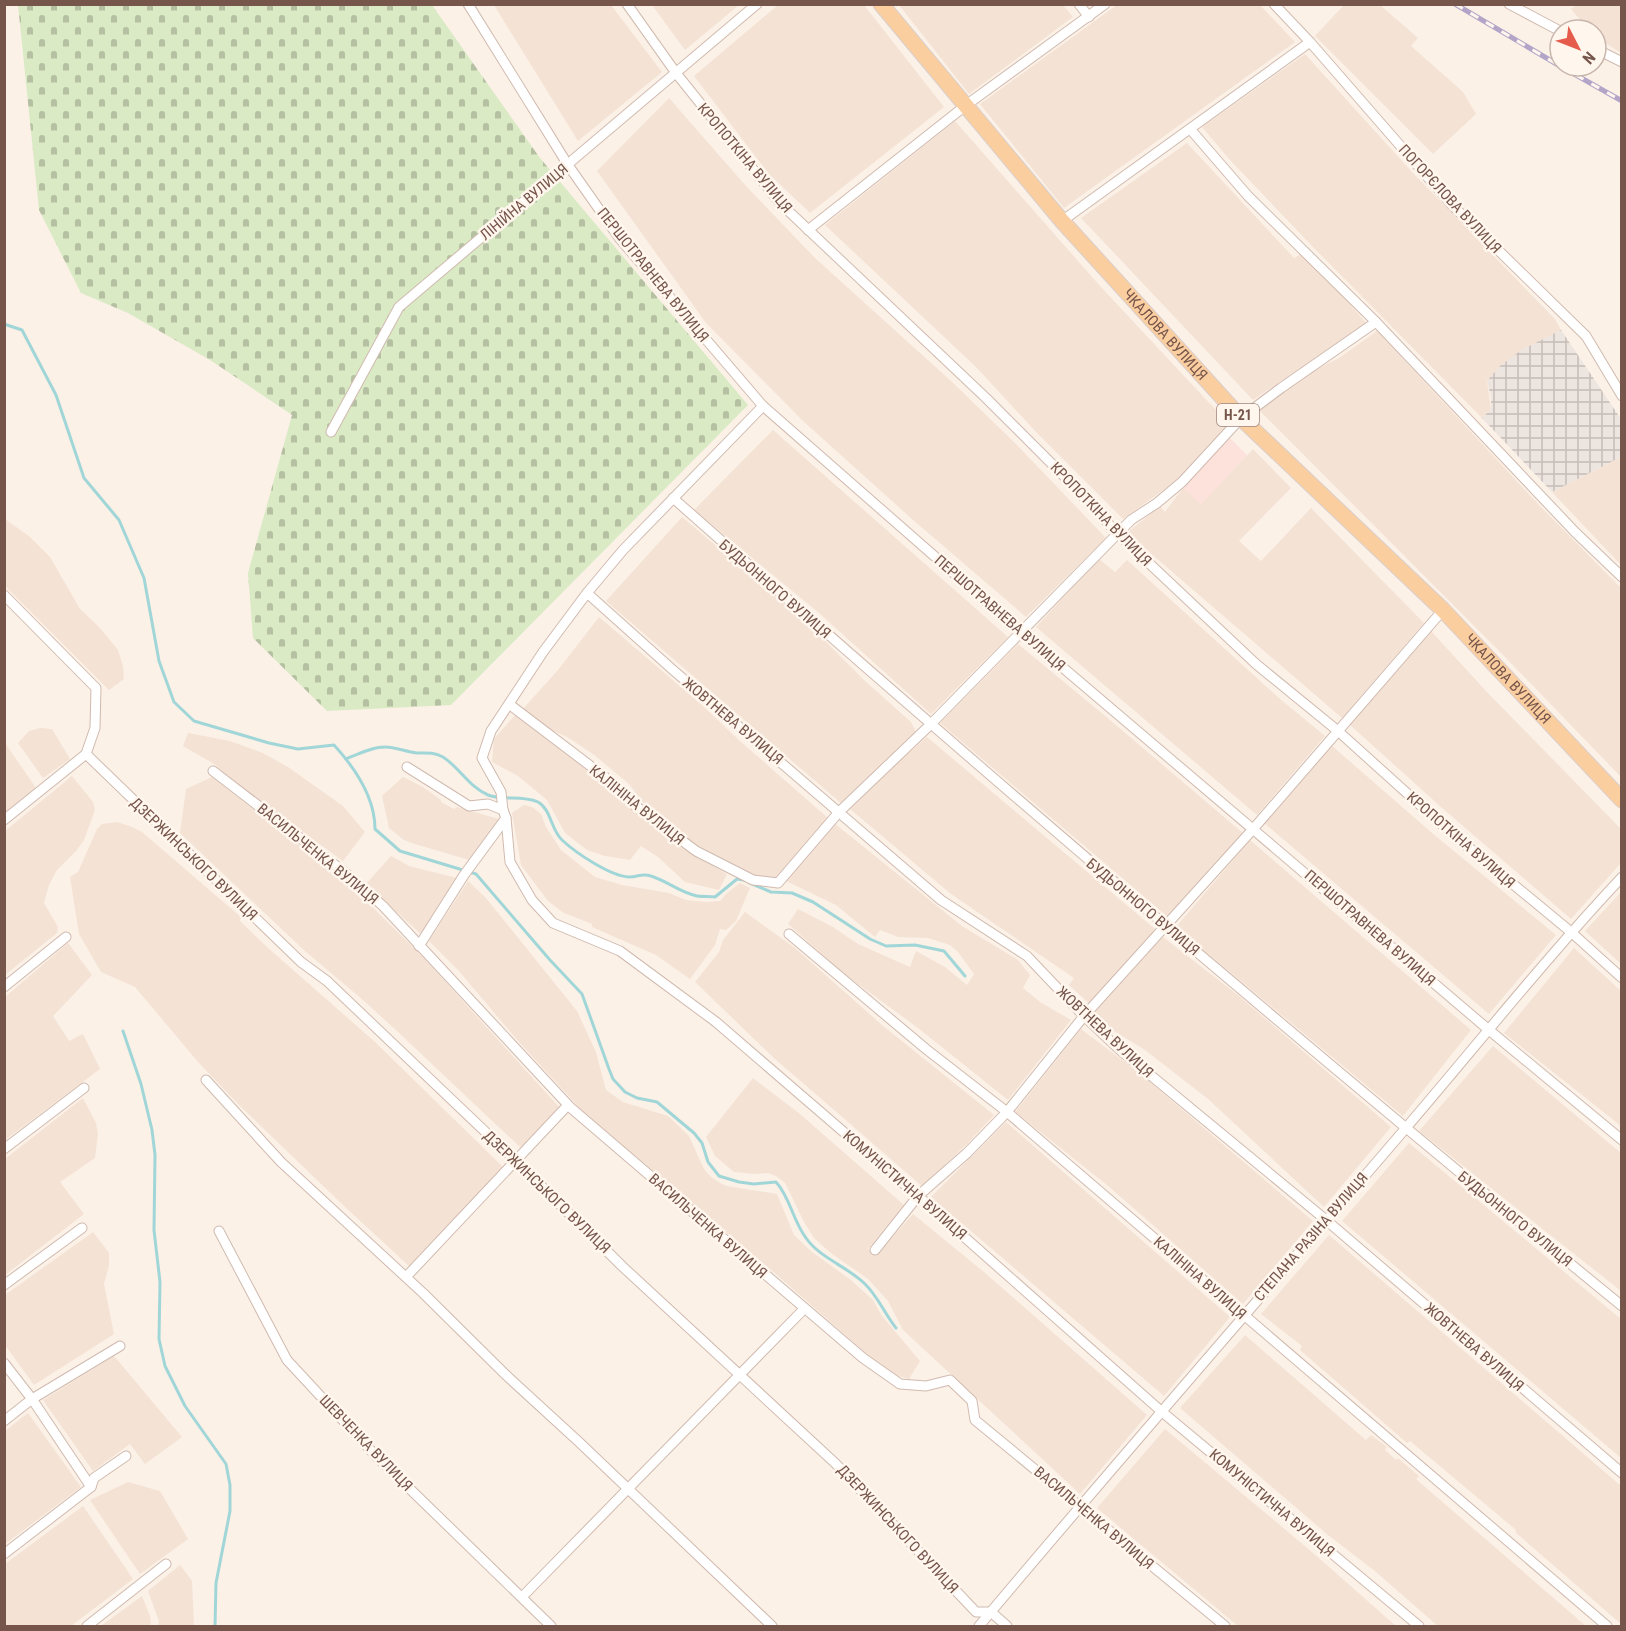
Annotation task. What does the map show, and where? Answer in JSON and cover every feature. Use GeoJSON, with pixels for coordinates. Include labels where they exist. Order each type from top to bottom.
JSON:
{"type":"FeatureCollection","features":[{"type":"Feature","properties":{"kind":"main road","name":"ЧКАЛОВА ВУЛИЦЯ"},"geometry":{"type":"LineString","coordinates":[[881,4],[1062,221],[1241,418],[1443,610],[1622,800]]}},
{"type":"Feature","properties":{"kind":"street","name":"ПЕРШОТРАВНЕВА ВУЛИЦЯ"},"geometry":{"type":"LineString","coordinates":[[468,4],[568,165],[620,238],[763,406],[1021,632],[1489,1030],[1622,1140]]}},
{"type":"Feature","properties":{"kind":"street","name":"КРОПОТКІНА ВУЛИЦЯ"},"geometry":{"type":"LineString","coordinates":[[627,4],[676,73],[780,203],[986,398],[1117,533],[1256,664],[1338,731],[1450,832],[1571,932],[1622,978]]}},
{"type":"Feature","properties":{"kind":"street","name":"ЛІНІЙНА ВУЛИЦЯ"},"geometry":{"type":"LineString","coordinates":[[331,432],[399,307],[757,4]]}},
{"type":"Feature","properties":{"kind":"street"},"geometry":{"type":"LineString","coordinates":[[1079,4],[1089,17]]}},
{"type":"Feature","properties":{"kind":"street"},"geometry":{"type":"LineString","coordinates":[[808,230],[964,106],[1105,4]]}},
{"type":"Feature","properties":{"kind":"street","name":"ПОГОРЄЛОВА ВУЛИЦЯ"},"geometry":{"type":"LineString","coordinates":[[1274,4],[1451,204],[1586,336],[1622,396]]}},
{"type":"Feature","properties":{"kind":"street"},"geometry":{"type":"LineString","coordinates":[[1509,4],[1548,25]]}},
{"type":"Feature","properties":{"kind":"street"},"geometry":{"type":"LineString","coordinates":[[1062,221],[1310,42]]}},
{"type":"Feature","properties":{"kind":"street"},"geometry":{"type":"LineString","coordinates":[[1608,55],[1622,62]]}},
{"type":"Feature","properties":{"kind":"street"},"geometry":{"type":"LineString","coordinates":[[1191,130],[1248,196],[1376,322],[1551,507],[1622,577]]}},
{"type":"Feature","properties":{"kind":"street"},"geometry":{"type":"LineString","coordinates":[[838,812],[930,725],[1117,533],[1182,482],[1241,418],[1376,322]]}},
{"type":"Feature","properties":{"kind":"street"},"geometry":{"type":"LineString","coordinates":[[503,805],[482,758],[490,731],[543,652],[623,550],[763,406]]}},
{"type":"Feature","properties":{"kind":"street","name":"БУДЬОННОГО ВУЛИЦЯ"},"geometry":{"type":"LineString","coordinates":[[673,498],[930,725],[1165,927],[1405,1129],[1622,1306]]}},
{"type":"Feature","properties":{"kind":"street","name":"ЖОВТНЕВА ВУЛИЦЯ"},"geometry":{"type":"LineString","coordinates":[[587,593],[673,670],[941,900],[1027,957],[1120,1050],[1326,1220],[1622,1473]]}},
{"type":"Feature","properties":{"kind":"street"},"geometry":{"type":"LineString","coordinates":[[4,595],[96,688],[95,728],[86,754],[4,820]]}},
{"type":"Feature","properties":{"kind":"street"},"geometry":{"type":"LineString","coordinates":[[875,1250],[918,1196],[967,1153],[1006,1112],[1084,1016],[1254,828],[1443,610]]}},
{"type":"Feature","properties":{"kind":"street","name":"КАЛІНІНА ВУЛИЦЯ"},"geometry":{"type":"LineString","coordinates":[[509,704],[605,777],[633,804],[696,851],[753,880],[778,883],[838,812]]}},
{"type":"Feature","properties":{"kind":"street","name":"ДЗЕРЖИНСЬКОГО ВУЛИЦЯ"},"geometry":{"type":"LineString","coordinates":[[86,754],[301,962],[327,981],[623,1266],[835,1463],[976,1612],[991,1612],[1006,1626]]}},
{"type":"Feature","properties":{"kind":"street"},"geometry":{"type":"LineString","coordinates":[[406,767],[469,806],[503,805]]}},
{"type":"Feature","properties":{"kind":"street","name":"ВАСИЛЬЧЕНКА ВУЛИЦЯ"},"geometry":{"type":"LineString","coordinates":[[213,771],[347,874],[383,906],[568,1105],[804,1309],[863,1358],[900,1384],[926,1386],[950,1380],[972,1401],[975,1420],[1225,1626]]}},
{"type":"Feature","properties":{"kind":"street"},"geometry":{"type":"LineString","coordinates":[[419,946],[464,875],[503,805]]}},
{"type":"Feature","properties":{"kind":"street","name":"КОМУНІСТИЧНА ВУЛИЦЯ"},"geometry":{"type":"LineString","coordinates":[[503,805],[510,862],[532,900],[553,923],[620,951],[716,1022],[918,1196],[1161,1411],[1419,1626]]}},
{"type":"Feature","properties":{"kind":"street","name":"СТЕПАНА РАЗІНА ВУЛИЦЯ"},"geometry":{"type":"LineString","coordinates":[[979,1626],[1571,932],[1622,877]]}},
{"type":"Feature","properties":{"kind":"street","name":"КАЛІНІНА ВУЛИЦЯ"},"geometry":{"type":"LineString","coordinates":[[789,934],[917,1042],[1006,1112],[1607,1626]]}},
{"type":"Feature","properties":{"kind":"street"},"geometry":{"type":"LineString","coordinates":[[4,987],[66,937]]}},
{"type":"Feature","properties":{"kind":"street"},"geometry":{"type":"LineString","coordinates":[[206,1080],[281,1162],[406,1277],[507,1376],[772,1626]]}},
{"type":"Feature","properties":{"kind":"street"},"geometry":{"type":"LineString","coordinates":[[4,1149],[84,1088]]}},
{"type":"Feature","properties":{"kind":"street"},"geometry":{"type":"LineString","coordinates":[[406,1277],[568,1105]]}},
{"type":"Feature","properties":{"kind":"street"},"geometry":{"type":"LineString","coordinates":[[4,1285],[82,1228]]}},
{"type":"Feature","properties":{"kind":"street","name":"ШЕВЧЕНКА ВУЛИЦЯ"},"geometry":{"type":"LineString","coordinates":[[219,1231],[287,1360],[376,1456],[551,1626]]}},
{"type":"Feature","properties":{"kind":"street"},"geometry":{"type":"LineString","coordinates":[[522,1596],[804,1309]]}},
{"type":"Feature","properties":{"kind":"street"},"geometry":{"type":"LineString","coordinates":[[4,1421],[32,1399],[120,1346]]}},
{"type":"Feature","properties":{"kind":"street"},"geometry":{"type":"LineString","coordinates":[[4,1363],[32,1399],[92,1487]]}},
{"type":"Feature","properties":{"kind":"street"},"geometry":{"type":"LineString","coordinates":[[4,1554],[92,1487],[94,1478],[126,1456]]}},
{"type":"Feature","properties":{"kind":"street"},"geometry":{"type":"LineString","coordinates":[[87,1626],[166,1564]]}},
{"type":"Feature","properties":{"kind":"shaded area"},"geometry":{"type":"Polygon","coordinates":[[[1578,4],[1621,5],[1621,53],[1608,45],[1608,18],[1579,18],[1571,9],[1578,4]]]}},
{"type":"Feature","properties":{"kind":"shaded area"},"geometry":{"type":"Polygon","coordinates":[[[494,5],[611,5],[662,72],[578,141],[494,5]]]}},
{"type":"Feature","properties":{"kind":"shaded area"},"geometry":{"type":"Polygon","coordinates":[[[652,5],[739,5],[685,50],[652,5]]]}},
{"type":"Feature","properties":{"kind":"shaded area"},"geometry":{"type":"Polygon","coordinates":[[[778,5],[864,5],[944,107],[810,213],[769,174],[694,76],[778,5]]]}},
{"type":"Feature","properties":{"kind":"shaded area"},"geometry":{"type":"Polygon","coordinates":[[[899,5],[1063,5],[1073,17],[969,94],[899,5]]]}},
{"type":"Feature","properties":{"kind":"shaded area"},"geometry":{"type":"Polygon","coordinates":[[[1117,5],[1260,5],[1295,42],[1064,208],[980,104],[1117,5]]]}},
{"type":"Feature","properties":{"kind":"shaded area"},"geometry":{"type":"Polygon","coordinates":[[[1344,5],[1380,5],[1418,38],[1411,46],[1463,92],[1476,114],[1433,154],[1315,36],[1344,5]]]}},
{"type":"Feature","properties":{"kind":"shaded area"},"geometry":{"type":"Polygon","coordinates":[[[1305,54],[1412,172],[1555,319],[1561,330],[1525,348],[1487,381],[1491,409],[1482,418],[1313,247],[1230,160],[1202,127],[1305,54]]]}},
{"type":"Feature","properties":{"kind":"shaded area"},"geometry":{"type":"Polygon","coordinates":[[[669,98],[746,186],[815,258],[951,381],[1015,443],[1106,538],[1026,617],[803,421],[706,323],[597,171],[669,98]]]}},
{"type":"Feature","properties":{"kind":"shaded area"},"geometry":{"type":"Polygon","coordinates":[[[955,121],[1100,286],[1229,424],[1183,476],[1123,519],[1037,433],[976,367],[825,225],[955,121]]]}},
{"type":"Feature","properties":{"kind":"shaded area"},"geometry":{"type":"Polygon","coordinates":[[[1187,143],[1294,258],[1301,254],[1333,285],[1366,323],[1253,400],[1081,218],[1187,143]]]}},
{"type":"Feature","properties":{"kind":"shaded area"},"geometry":{"type":"Polygon","coordinates":[[[1561,330],[1621,419],[1621,457],[1552,492],[1482,418],[1491,409],[1487,381],[1500,366],[1523,349],[1561,330]]]}},
{"type":"Feature","properties":{"kind":"shaded area"},"geometry":{"type":"Polygon","coordinates":[[[1377,331],[1540,506],[1621,588],[1621,777],[1259,410],[1317,369],[1339,358],[1377,331]]]}},
{"type":"Feature","properties":{"kind":"shaded area"},"geometry":{"type":"Polygon","coordinates":[[[773,430],[1008,637],[931,714],[819,613],[694,510],[773,430]]]}},
{"type":"Feature","properties":{"kind":"shaded area"},"geometry":{"type":"Polygon","coordinates":[[[1229,437],[1247,455],[1201,505],[1183,488],[1229,437]]]}},
{"type":"Feature","properties":{"kind":"shaded area"},"geometry":{"type":"Polygon","coordinates":[[[1253,449],[1291,488],[1239,541],[1261,561],[1311,508],[1424,623],[1342,718],[1127,533],[1160,506],[1165,512],[1183,488],[1201,504],[1253,449]]]}},
{"type":"Feature","properties":{"kind":"shaded area"},"geometry":{"type":"Polygon","coordinates":[[[1621,457],[1621,565],[1552,492],[1621,457]]]}},
{"type":"Feature","properties":{"kind":"shaded area"},"geometry":{"type":"Polygon","coordinates":[[[682,517],[807,623],[864,680],[911,722],[916,732],[842,804],[606,601],[682,517]]]}},
{"type":"Feature","properties":{"kind":"shaded area"},"geometry":{"type":"Polygon","coordinates":[[[5,519],[30,537],[50,557],[80,609],[118,650],[124,679],[109,690],[5,586],[5,519]]]}},
{"type":"Feature","properties":{"kind":"shaded area"},"geometry":{"type":"Polygon","coordinates":[[[1099,559],[1115,572],[1127,560],[1279,698],[1325,736],[1257,815],[1036,627],[1099,559]]]}},
{"type":"Feature","properties":{"kind":"shaded area"},"geometry":{"type":"Polygon","coordinates":[[[599,617],[828,818],[777,879],[753,877],[686,841],[650,811],[629,784],[593,754],[567,737],[536,723],[521,711],[558,670],[599,617]]]}},
{"type":"Feature","properties":{"kind":"shaded area"},"geometry":{"type":"Polygon","coordinates":[[[1431,631],[1485,690],[1621,829],[1621,863],[1571,919],[1349,724],[1431,631]]]}},
{"type":"Feature","properties":{"kind":"shaded area"},"geometry":{"type":"Polygon","coordinates":[[[1018,644],[1244,834],[1223,859],[1220,857],[1168,917],[940,723],[1018,644]]]}},
{"type":"Feature","properties":{"kind":"shaded area"},"geometry":{"type":"Polygon","coordinates":[[[516,714],[672,842],[727,874],[719,890],[685,882],[658,857],[641,846],[630,860],[605,856],[587,850],[565,833],[547,800],[518,776],[492,762],[494,739],[516,714]]]}},
{"type":"Feature","properties":{"kind":"shaded area"},"geometry":{"type":"Polygon","coordinates":[[[40,728],[52,729],[70,759],[43,778],[18,743],[29,731],[40,728]]]}},
{"type":"Feature","properties":{"kind":"shaded area"},"geometry":{"type":"Polygon","coordinates":[[[188,733],[230,741],[263,753],[288,767],[343,806],[365,832],[343,861],[233,782],[214,764],[183,746],[188,733]]]}},
{"type":"Feature","properties":{"kind":"shaded area"},"geometry":{"type":"Polygon","coordinates":[[[927,737],[1155,929],[1135,957],[1091,1005],[1069,985],[1074,978],[951,894],[850,809],[888,771],[927,737]]]}},
{"type":"Feature","properties":{"kind":"shaded area"},"geometry":{"type":"Polygon","coordinates":[[[5,743],[36,788],[4,813],[5,743]]]}},
{"type":"Feature","properties":{"kind":"shaded area"},"geometry":{"type":"Polygon","coordinates":[[[1331,745],[1432,833],[1556,935],[1489,1014],[1264,823],[1331,745]]]}},
{"type":"Feature","properties":{"kind":"shaded area"},"geometry":{"type":"Polygon","coordinates":[[[72,776],[93,802],[95,810],[84,840],[57,870],[49,885],[44,903],[58,927],[57,933],[5,975],[5,831],[72,776]]]}},
{"type":"Feature","properties":{"kind":"shaded area"},"geometry":{"type":"Polygon","coordinates":[[[212,777],[351,886],[422,956],[559,1107],[521,1148],[363,1000],[306,952],[180,833],[186,789],[212,777]]]}},
{"type":"Feature","properties":{"kind":"shaded area"},"geometry":{"type":"Polygon","coordinates":[[[403,777],[423,787],[441,802],[454,809],[457,807],[499,819],[469,860],[404,840],[389,828],[382,796],[403,777]]]}},
{"type":"Feature","properties":{"kind":"shaded area"},"geometry":{"type":"Polygon","coordinates":[[[524,805],[532,807],[541,814],[546,827],[561,850],[595,877],[622,885],[669,893],[686,900],[707,902],[720,901],[740,883],[750,888],[736,921],[726,930],[720,929],[715,945],[690,979],[656,955],[564,913],[548,901],[521,865],[512,813],[524,805]]]}},
{"type":"Feature","properties":{"kind":"shaded area"},"geometry":{"type":"Polygon","coordinates":[[[117,822],[142,832],[242,918],[239,920],[267,947],[375,1042],[503,1167],[409,1266],[239,1105],[198,1062],[135,987],[101,972],[79,934],[70,877],[78,872],[97,829],[102,824],[117,822]]]}},
{"type":"Feature","properties":{"kind":"shaded area"},"geometry":{"type":"Polygon","coordinates":[[[834,823],[962,926],[1018,960],[1030,975],[1023,988],[1040,1002],[1071,1020],[1008,1100],[918,1028],[843,973],[788,924],[798,909],[833,927],[858,944],[910,967],[916,951],[945,967],[967,985],[974,974],[950,945],[928,938],[898,937],[880,930],[875,937],[836,905],[786,881],[834,823]]]}},
{"type":"Feature","properties":{"kind":"shaded area"},"geometry":{"type":"Polygon","coordinates":[[[1250,840],[1471,1030],[1403,1116],[1176,927],[1250,840]]]}},
{"type":"Feature","properties":{"kind":"shaded area"},"geometry":{"type":"Polygon","coordinates":[[[391,856],[409,866],[457,878],[422,935],[366,884],[391,856]]]}},
{"type":"Feature","properties":{"kind":"shaded area"},"geometry":{"type":"Polygon","coordinates":[[[468,881],[486,898],[577,1011],[596,1052],[606,1090],[623,1102],[668,1116],[689,1136],[704,1169],[720,1183],[777,1194],[794,1235],[873,1300],[882,1316],[920,1361],[909,1379],[898,1376],[868,1355],[777,1275],[585,1114],[519,1042],[458,970],[429,941],[468,881]]]}},
{"type":"Feature","properties":{"kind":"shaded area"},"geometry":{"type":"Polygon","coordinates":[[[1621,892],[1621,964],[1585,931],[1621,892]]]}},
{"type":"Feature","properties":{"kind":"shaded area"},"geometry":{"type":"Polygon","coordinates":[[[745,912],[795,948],[882,1025],[994,1115],[922,1186],[775,1059],[695,982],[719,952],[723,940],[745,912]]]}},
{"type":"Feature","properties":{"kind":"shaded area"},"geometry":{"type":"Polygon","coordinates":[[[1163,937],[1239,996],[1391,1127],[1324,1207],[1208,1099],[1145,1050],[1114,1031],[1092,1012],[1163,937]]]}},
{"type":"Feature","properties":{"kind":"shaded area"},"geometry":{"type":"Polygon","coordinates":[[[68,943],[92,975],[53,1016],[69,1041],[83,1034],[100,1069],[5,1140],[5,997],[68,943]]]}},
{"type":"Feature","properties":{"kind":"shaded area"},"geometry":{"type":"Polygon","coordinates":[[[1574,948],[1621,991],[1621,1126],[1504,1033],[1574,948]]]}},
{"type":"Feature","properties":{"kind":"shaded area"},"geometry":{"type":"Polygon","coordinates":[[[1081,1029],[1138,1072],[1313,1221],[1243,1304],[1107,1185],[1015,1112],[1081,1029]]]}},
{"type":"Feature","properties":{"kind":"shaded area"},"geometry":{"type":"Polygon","coordinates":[[[1493,1046],[1621,1153],[1621,1291],[1419,1131],[1493,1046]]]}},
{"type":"Feature","properties":{"kind":"shaded area"},"geometry":{"type":"Polygon","coordinates":[[[753,1078],[800,1114],[904,1205],[868,1249],[876,1256],[913,1214],[984,1272],[1147,1415],[1080,1494],[903,1330],[888,1301],[868,1279],[832,1254],[814,1238],[785,1183],[768,1173],[734,1172],[715,1156],[706,1137],[753,1078]]]}},
{"type":"Feature","properties":{"kind":"shaded area"},"geometry":{"type":"Polygon","coordinates":[[[83,1098],[96,1123],[98,1134],[95,1158],[60,1182],[84,1214],[5,1275],[5,1159],[83,1098]]]}},
{"type":"Feature","properties":{"kind":"shaded area"},"geometry":{"type":"Polygon","coordinates":[[[1006,1122],[1230,1317],[1164,1396],[931,1197],[1006,1122]]]}},
{"type":"Feature","properties":{"kind":"shaded area"},"geometry":{"type":"Polygon","coordinates":[[[1409,1143],[1621,1319],[1621,1458],[1342,1221],[1409,1143]]]}},
{"type":"Feature","properties":{"kind":"shaded area"},"geometry":{"type":"Polygon","coordinates":[[[93,1232],[109,1253],[109,1266],[104,1284],[114,1334],[34,1385],[5,1345],[5,1295],[93,1232]]]}},
{"type":"Feature","properties":{"kind":"shaded area"},"geometry":{"type":"Polygon","coordinates":[[[1329,1235],[1621,1486],[1621,1624],[1515,1532],[1516,1530],[1410,1441],[1407,1443],[1300,1350],[1302,1346],[1261,1314],[1329,1235]]]}},
{"type":"Feature","properties":{"kind":"shaded area"},"geometry":{"type":"Polygon","coordinates":[[[1245,1335],[1366,1440],[1371,1435],[1387,1447],[1385,1450],[1396,1460],[1398,1458],[1419,1476],[1416,1479],[1586,1626],[1438,1626],[1376,1572],[1328,1535],[1180,1408],[1245,1335]]]}},
{"type":"Feature","properties":{"kind":"shaded area"},"geometry":{"type":"Polygon","coordinates":[[[114,1356],[182,1437],[145,1464],[130,1444],[93,1471],[43,1400],[114,1356]]]}},
{"type":"Feature","properties":{"kind":"shaded area"},"geometry":{"type":"Polygon","coordinates":[[[28,1413],[81,1487],[5,1544],[5,1431],[28,1413]]]}},
{"type":"Feature","properties":{"kind":"shaded area"},"geometry":{"type":"Polygon","coordinates":[[[1165,1429],[1396,1626],[1238,1626],[1097,1508],[1165,1429]]]}},
{"type":"Feature","properties":{"kind":"shaded area"},"geometry":{"type":"Polygon","coordinates":[[[128,1482],[160,1491],[188,1539],[140,1574],[90,1500],[128,1482]]]}},
{"type":"Feature","properties":{"kind":"shaded area"},"geometry":{"type":"Polygon","coordinates":[[[83,1506],[133,1579],[71,1626],[5,1626],[5,1564],[83,1506]]]}},
{"type":"Feature","properties":{"kind":"shaded area"},"geometry":{"type":"Polygon","coordinates":[[[180,1565],[192,1581],[194,1626],[158,1626],[159,1621],[148,1591],[180,1565]]]}},
{"type":"Feature","properties":{"kind":"shaded area"},"geometry":{"type":"Polygon","coordinates":[[[142,1596],[150,1616],[151,1626],[101,1626],[142,1596]]]}},
{"type":"Feature","properties":{"kind":"green space"},"geometry":{"type":"Polygon","coordinates":[[[18,5],[432,5],[540,158],[748,405],[451,705],[327,711],[253,638],[248,573],[292,415],[210,360],[128,313],[81,293],[39,210],[18,5]]]}},
{"type":"Feature","properties":{"kind":"waterway"},"geometry":{"type":"LineString","coordinates":[[4,324],[22,330],[56,395],[84,478],[119,520],[144,578],[159,661],[174,702],[194,721],[269,743],[298,749],[334,745],[349,763],[368,794],[375,829],[400,851],[476,874],[582,994],[613,1079],[625,1092],[637,1098],[657,1102],[694,1133],[702,1143],[708,1162],[719,1176],[754,1184],[776,1182],[806,1238],[818,1251],[864,1283],[896,1328]]}},
{"type":"Feature","properties":{"kind":"waterway"},"geometry":{"type":"LineString","coordinates":[[346,759],[380,747],[440,755],[481,792],[500,798],[538,802],[546,809],[555,831],[562,840],[594,863],[621,876],[648,875],[691,894],[715,897],[737,879],[744,880]]}},
{"type":"Feature","properties":{"kind":"waterway"},"geometry":{"type":"LineString","coordinates":[[750,883],[771,892],[792,893],[813,902],[870,939],[886,946],[915,945],[944,951],[965,976]]}},
{"type":"Feature","properties":{"kind":"waterway"},"geometry":{"type":"LineString","coordinates":[[123,1031],[141,1084],[152,1130],[155,1155],[154,1230],[160,1282],[159,1339],[165,1366],[185,1406],[226,1464],[230,1485],[230,1511],[216,1583],[215,1626]]}},
{"type":"Feature","properties":{"kind":"railway"},"geometry":{"type":"LineString","coordinates":[[1455,4],[1548,59]]}},
{"type":"Feature","properties":{"kind":"railway"},"geometry":{"type":"LineString","coordinates":[[1581,78],[1622,101]]}}]}
